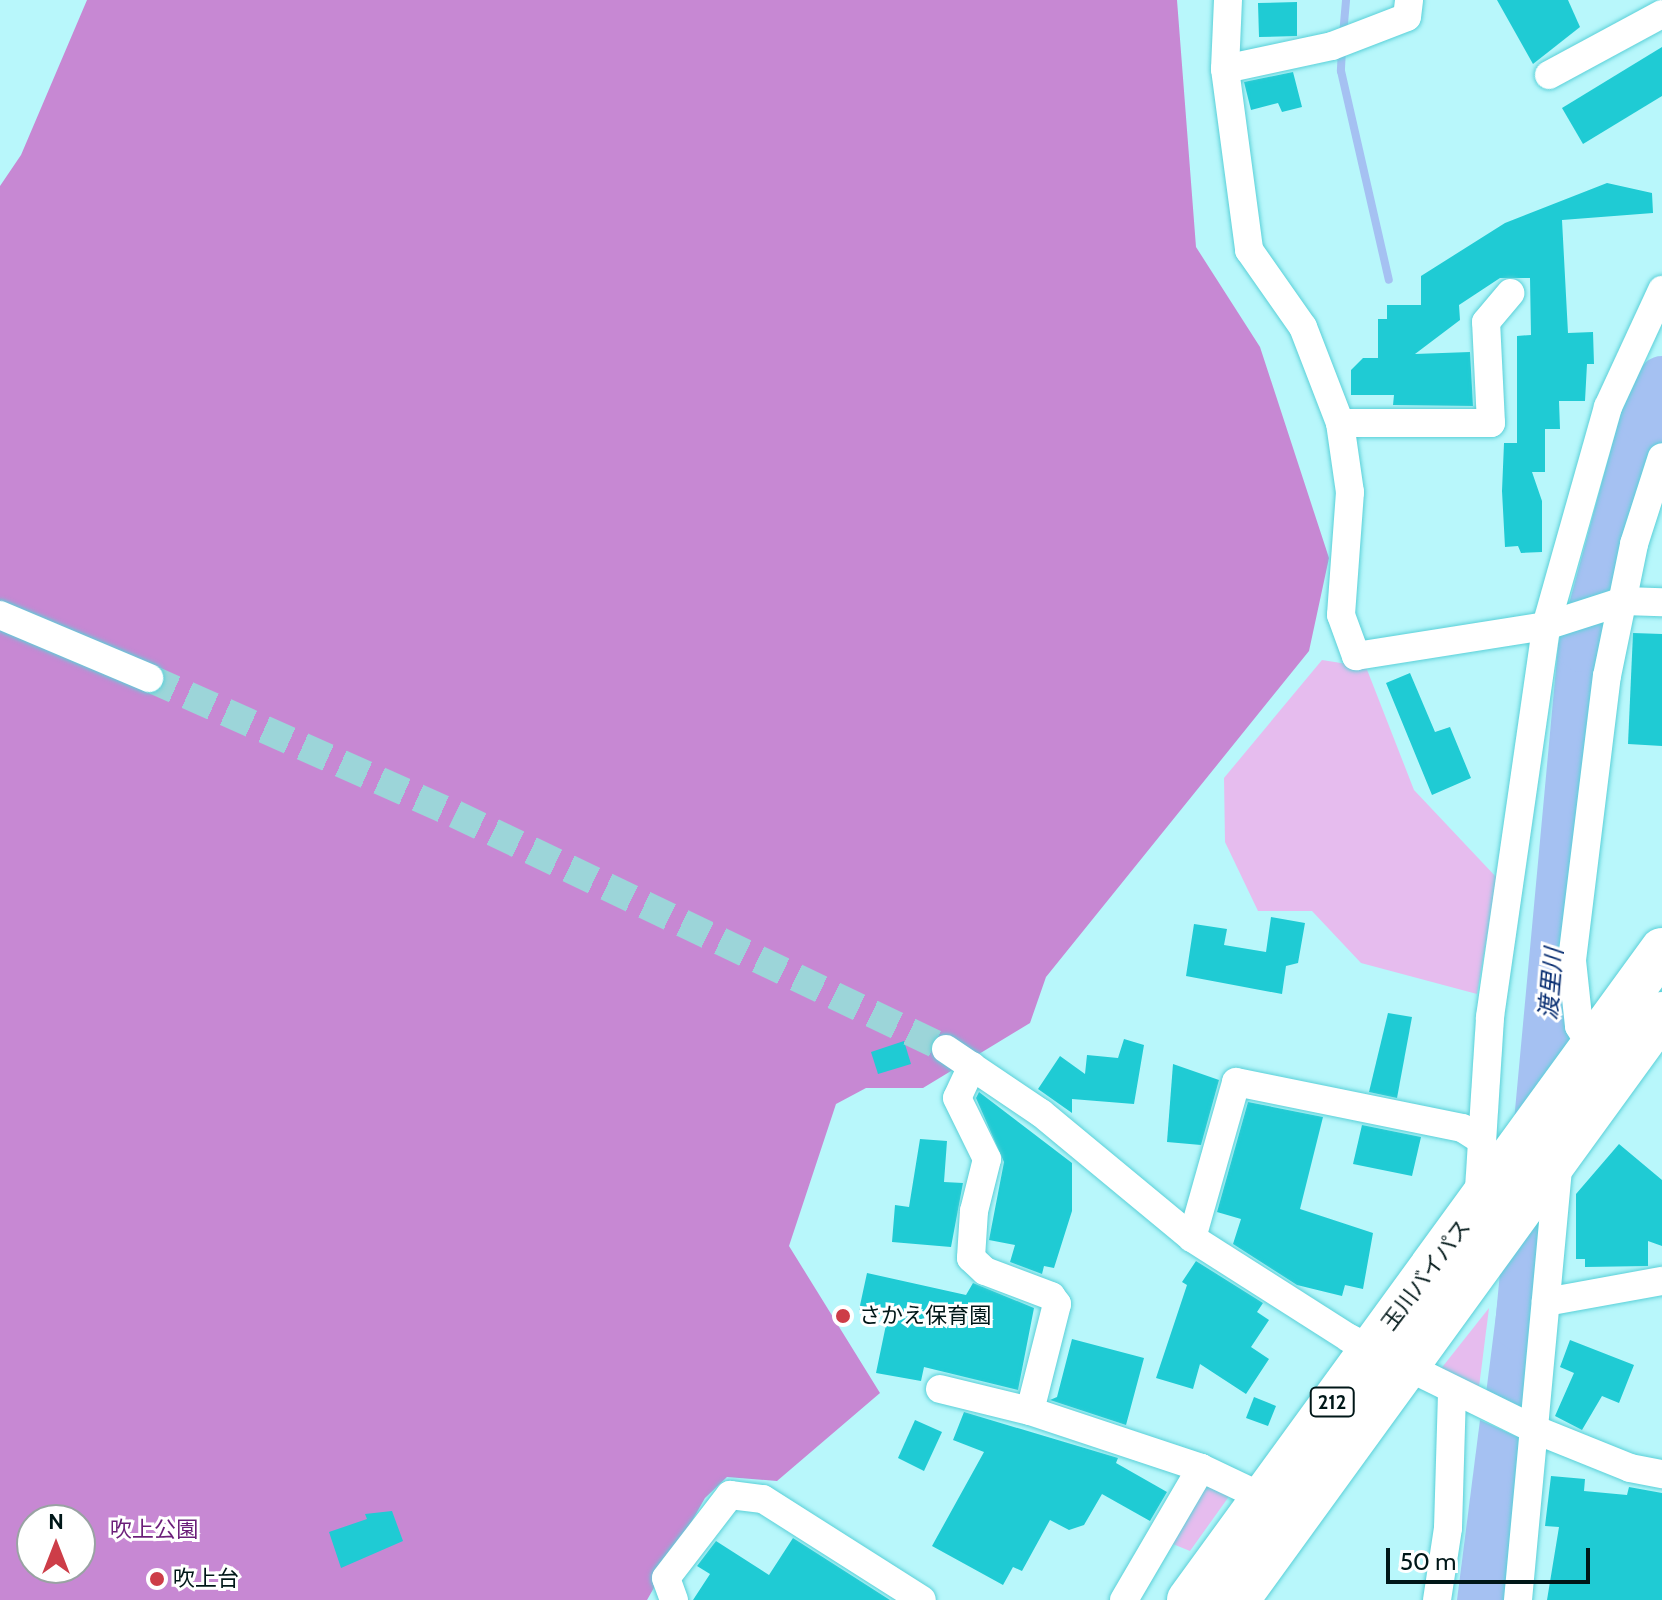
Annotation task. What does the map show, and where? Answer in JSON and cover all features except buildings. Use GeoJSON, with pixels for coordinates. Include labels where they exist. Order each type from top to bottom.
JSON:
{"type":"FeatureCollection","features":[{"type":"Feature","properties":{"kind":"highway","name":"玉川バイパス"},"geometry":{"type":"LineString","coordinates":[[1237,1600],[1408,1371],[1559,1154],[1662,950]]}},
{"type":"Feature","properties":{"kind":"highway","name":"玉川バイパス"},"geometry":{"type":"LineString","coordinates":[[1189,1600],[1563,1086],[1604,1061],[1662,1014]]}},
{"type":"Feature","properties":{"kind":"street"},"geometry":{"type":"LineString","coordinates":[[1228,0],[1225,69],[1249,250],[1303,327],[1340,423],[1350,492],[1341,615],[1356,656],[1546,626],[1624,601],[1662,602]]}},
{"type":"Feature","properties":{"kind":"street"},"geometry":{"type":"LineString","coordinates":[[1225,69],[1342,42],[1407,17],[1409,0]]}},
{"type":"Feature","properties":{"kind":"street"},"geometry":{"type":"LineString","coordinates":[[1549,75],[1662,14]]}},
{"type":"Feature","properties":{"kind":"street"},"geometry":{"type":"LineString","coordinates":[[1478,1205],[1478,1138],[1546,626],[1608,407],[1662,290]]}},
{"type":"Feature","properties":{"kind":"street"},"geometry":{"type":"LineString","coordinates":[[1340,423],[1491,423],[1486,322],[1510,293]]}},
{"type":"Feature","properties":{"kind":"street"},"geometry":{"type":"LineString","coordinates":[[1604,1061],[1579,1026],[1572,960],[1601,717],[1624,601],[1662,457]]}},
{"type":"Feature","properties":{"kind":"street"},"geometry":{"type":"LineString","coordinates":[[0,615],[149,678]]}},
{"type":"Feature","properties":{"kind":"street"},"geometry":{"type":"LineString","coordinates":[[946,1049],[1041,1113],[1192,1238],[1371,1350],[1452,1393],[1536,1430],[1630,1468],[1662,1474]]}},
{"type":"Feature","properties":{"kind":"street"},"geometry":{"type":"LineString","coordinates":[[972,1066],[957,1098],[987,1159],[974,1211],[971,1258],[1057,1304],[1030,1411]]}},
{"type":"Feature","properties":{"kind":"street"},"geometry":{"type":"LineString","coordinates":[[1192,1238],[1236,1082],[1462,1128],[1478,1138]]}},
{"type":"Feature","properties":{"kind":"street"},"geometry":{"type":"LineString","coordinates":[[1518,1600],[1559,1154]]}},
{"type":"Feature","properties":{"kind":"street"},"geometry":{"type":"LineString","coordinates":[[1546,1302],[1662,1281]]}},
{"type":"Feature","properties":{"kind":"street"},"geometry":{"type":"LineString","coordinates":[[940,1389],[1030,1411],[1201,1468],[1262,1497]]}},
{"type":"Feature","properties":{"kind":"street"},"geometry":{"type":"LineString","coordinates":[[1437,1600],[1448,1528],[1452,1393]]}},
{"type":"Feature","properties":{"kind":"street"},"geometry":{"type":"LineString","coordinates":[[1124,1600],[1201,1468]]}},
{"type":"Feature","properties":{"kind":"street"},"geometry":{"type":"LineString","coordinates":[[674,1600],[666,1578],[730,1495],[763,1499],[922,1600]]}},
{"type":"Feature","properties":{"kind":"shaded area"},"geometry":{"type":"Polygon","coordinates":[[[1322,660],[1366,667],[1414,790],[1497,878],[1477,994],[1361,963],[1312,911],[1258,911],[1225,842],[1224,778],[1322,660]]]}},
{"type":"Feature","properties":{"kind":"shaded area"},"geometry":{"type":"Polygon","coordinates":[[[1489,1308],[1478,1395],[1436,1375],[1489,1308]]]}},
{"type":"Feature","properties":{"kind":"shaded area"},"geometry":{"type":"Polygon","coordinates":[[[1204,1480],[1230,1495],[1190,1551],[1168,1542],[1204,1480]]]}},
{"type":"Feature","properties":{"kind":"green space","name":"吹上公園"},"geometry":{"type":"Polygon","coordinates":[[[87,0],[1177,0],[1196,247],[1260,347],[1329,558],[1309,651],[1046,977],[1030,1023],[923,1088],[866,1088],[836,1104],[789,1246],[880,1393],[777,1481],[727,1477],[705,1498],[647,1600],[0,1600],[0,186],[21,155],[87,0]]]}},
{"type":"Feature","properties":{"kind":"water"},"geometry":{"type":"Polygon","coordinates":[[[1533,1252],[1523,1412],[1486,1394],[1498,1299],[1533,1252]]]}},
{"type":"Feature","properties":{"kind":"water"},"geometry":{"type":"Polygon","coordinates":[[[1480,1420],[1524,1440],[1510,1600],[1457,1600],[1480,1420]]]}},
{"type":"Feature","properties":{"kind":"waterway"},"geometry":{"type":"LineString","coordinates":[[1343,35],[1346,0]]}},
{"type":"Feature","properties":{"kind":"waterway"},"geometry":{"type":"LineString","coordinates":[[1342,49],[1341,71],[1389,280]]}},
{"type":"Feature","properties":{"kind":"waterway","name":"渡里川"},"geometry":{"type":"LineString","coordinates":[[1519,1327],[1582,648],[1644,419],[1662,380]]}},
{"type":"Feature","properties":{"kind":"tunnel"},"geometry":{"type":"LineString","coordinates":[[149,678],[455,814],[946,1049]]}},
{"type":"Feature","properties":{"kind":"place","name":"さかえ保育園"},"geometry":{"type":"Point","coordinates":[843,1316]}},
{"type":"Feature","properties":{"kind":"place","name":"吹上台"},"geometry":{"type":"Point","coordinates":[157,1579]}}]}
